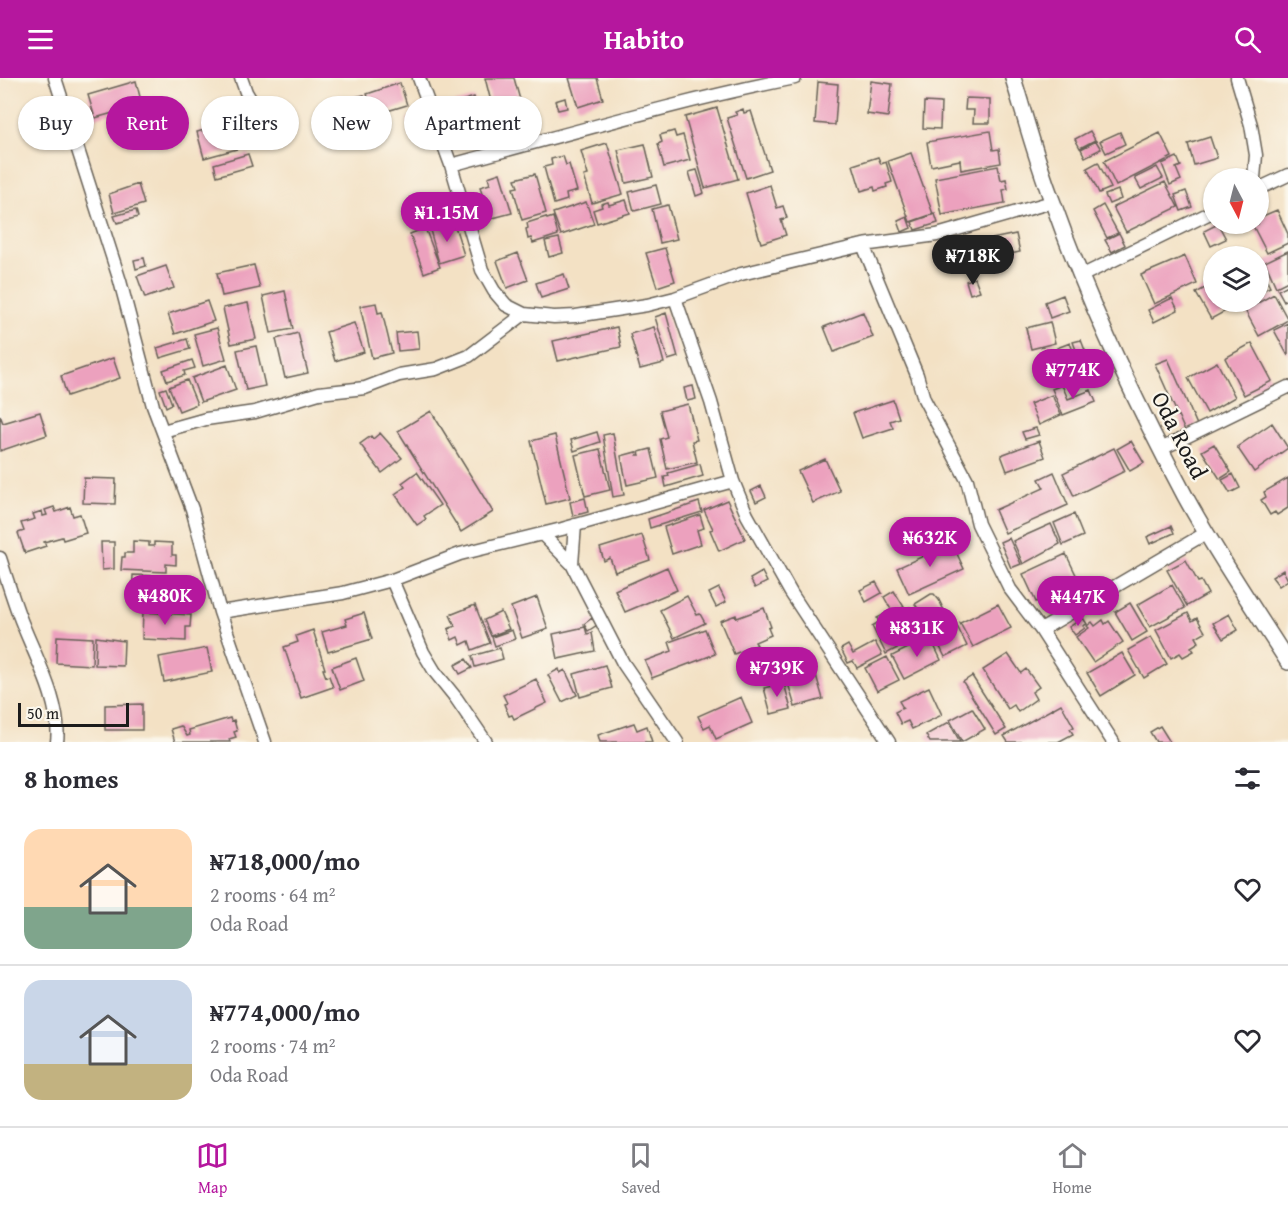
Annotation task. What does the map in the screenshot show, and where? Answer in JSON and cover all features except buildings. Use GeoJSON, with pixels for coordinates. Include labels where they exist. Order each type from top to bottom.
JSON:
{"type":"FeatureCollection","features":[{"type":"Feature","properties":{"kind":"street"},"geometry":{"type":"LineString","coordinates":[[55,78],[120,280],[153,406],[192,509],[220,612],[265,742]]}},
{"type":"Feature","properties":{"kind":"street"},"geometry":{"type":"LineString","coordinates":[[241,78],[248,96]]}},
{"type":"Feature","properties":{"kind":"street"},"geometry":{"type":"LineString","coordinates":[[418,78],[451,165],[482,270],[494,291],[506,304],[525,314],[576,316],[647,305],[675,298],[741,274],[863,245],[937,235],[1052,202]]}},
{"type":"Feature","properties":{"kind":"street"},"geometry":{"type":"LineString","coordinates":[[451,165],[523,144],[795,78]]}},
{"type":"Feature","properties":{"kind":"street","name":"Oda Road"},"geometry":{"type":"LineString","coordinates":[[1013,78],[1052,202],[1122,370],[1206,533],[1288,662]]}},
{"type":"Feature","properties":{"kind":"street"},"geometry":{"type":"LineString","coordinates":[[1237,78],[1251,125],[1256,155],[1255,168]]}},
{"type":"Feature","properties":{"kind":"street"},"geometry":{"type":"LineString","coordinates":[[1269,184],[1288,175]]}},
{"type":"Feature","properties":{"kind":"street"},"geometry":{"type":"LineString","coordinates":[[1081,276],[1203,215]]}},
{"type":"Feature","properties":{"kind":"street"},"geometry":{"type":"LineString","coordinates":[[863,245],[917,375],[924,399],[967,480],[978,524],[1010,589],[1041,630],[1113,742]]}},
{"type":"Feature","properties":{"kind":"street"},"geometry":{"type":"LineString","coordinates":[[675,298],[747,515],[791,593],[889,742]]}},
{"type":"Feature","properties":{"kind":"street"},"geometry":{"type":"LineString","coordinates":[[163,431],[206,419],[255,412],[319,393],[364,388],[399,375],[436,369],[469,356],[525,314]]}},
{"type":"Feature","properties":{"kind":"street"},"geometry":{"type":"LineString","coordinates":[[1161,449],[1288,387]]}},
{"type":"Feature","properties":{"kind":"street"},"geometry":{"type":"LineString","coordinates":[[220,612],[343,593],[392,580],[460,554],[734,481]]}},
{"type":"Feature","properties":{"kind":"street"},"geometry":{"type":"LineString","coordinates":[[572,564],[575,525]]}},
{"type":"Feature","properties":{"kind":"street"},"geometry":{"type":"LineString","coordinates":[[1041,630],[1206,533]]}},
{"type":"Feature","properties":{"kind":"street"},"geometry":{"type":"LineString","coordinates":[[542,534],[572,564],[623,663],[677,742]]}},
{"type":"Feature","properties":{"kind":"street"},"geometry":{"type":"LineString","coordinates":[[0,558],[18,614],[52,699],[58,730],[57,742]]}},
{"type":"Feature","properties":{"kind":"street"},"geometry":{"type":"LineString","coordinates":[[392,580],[423,652],[486,742]]}}]}
